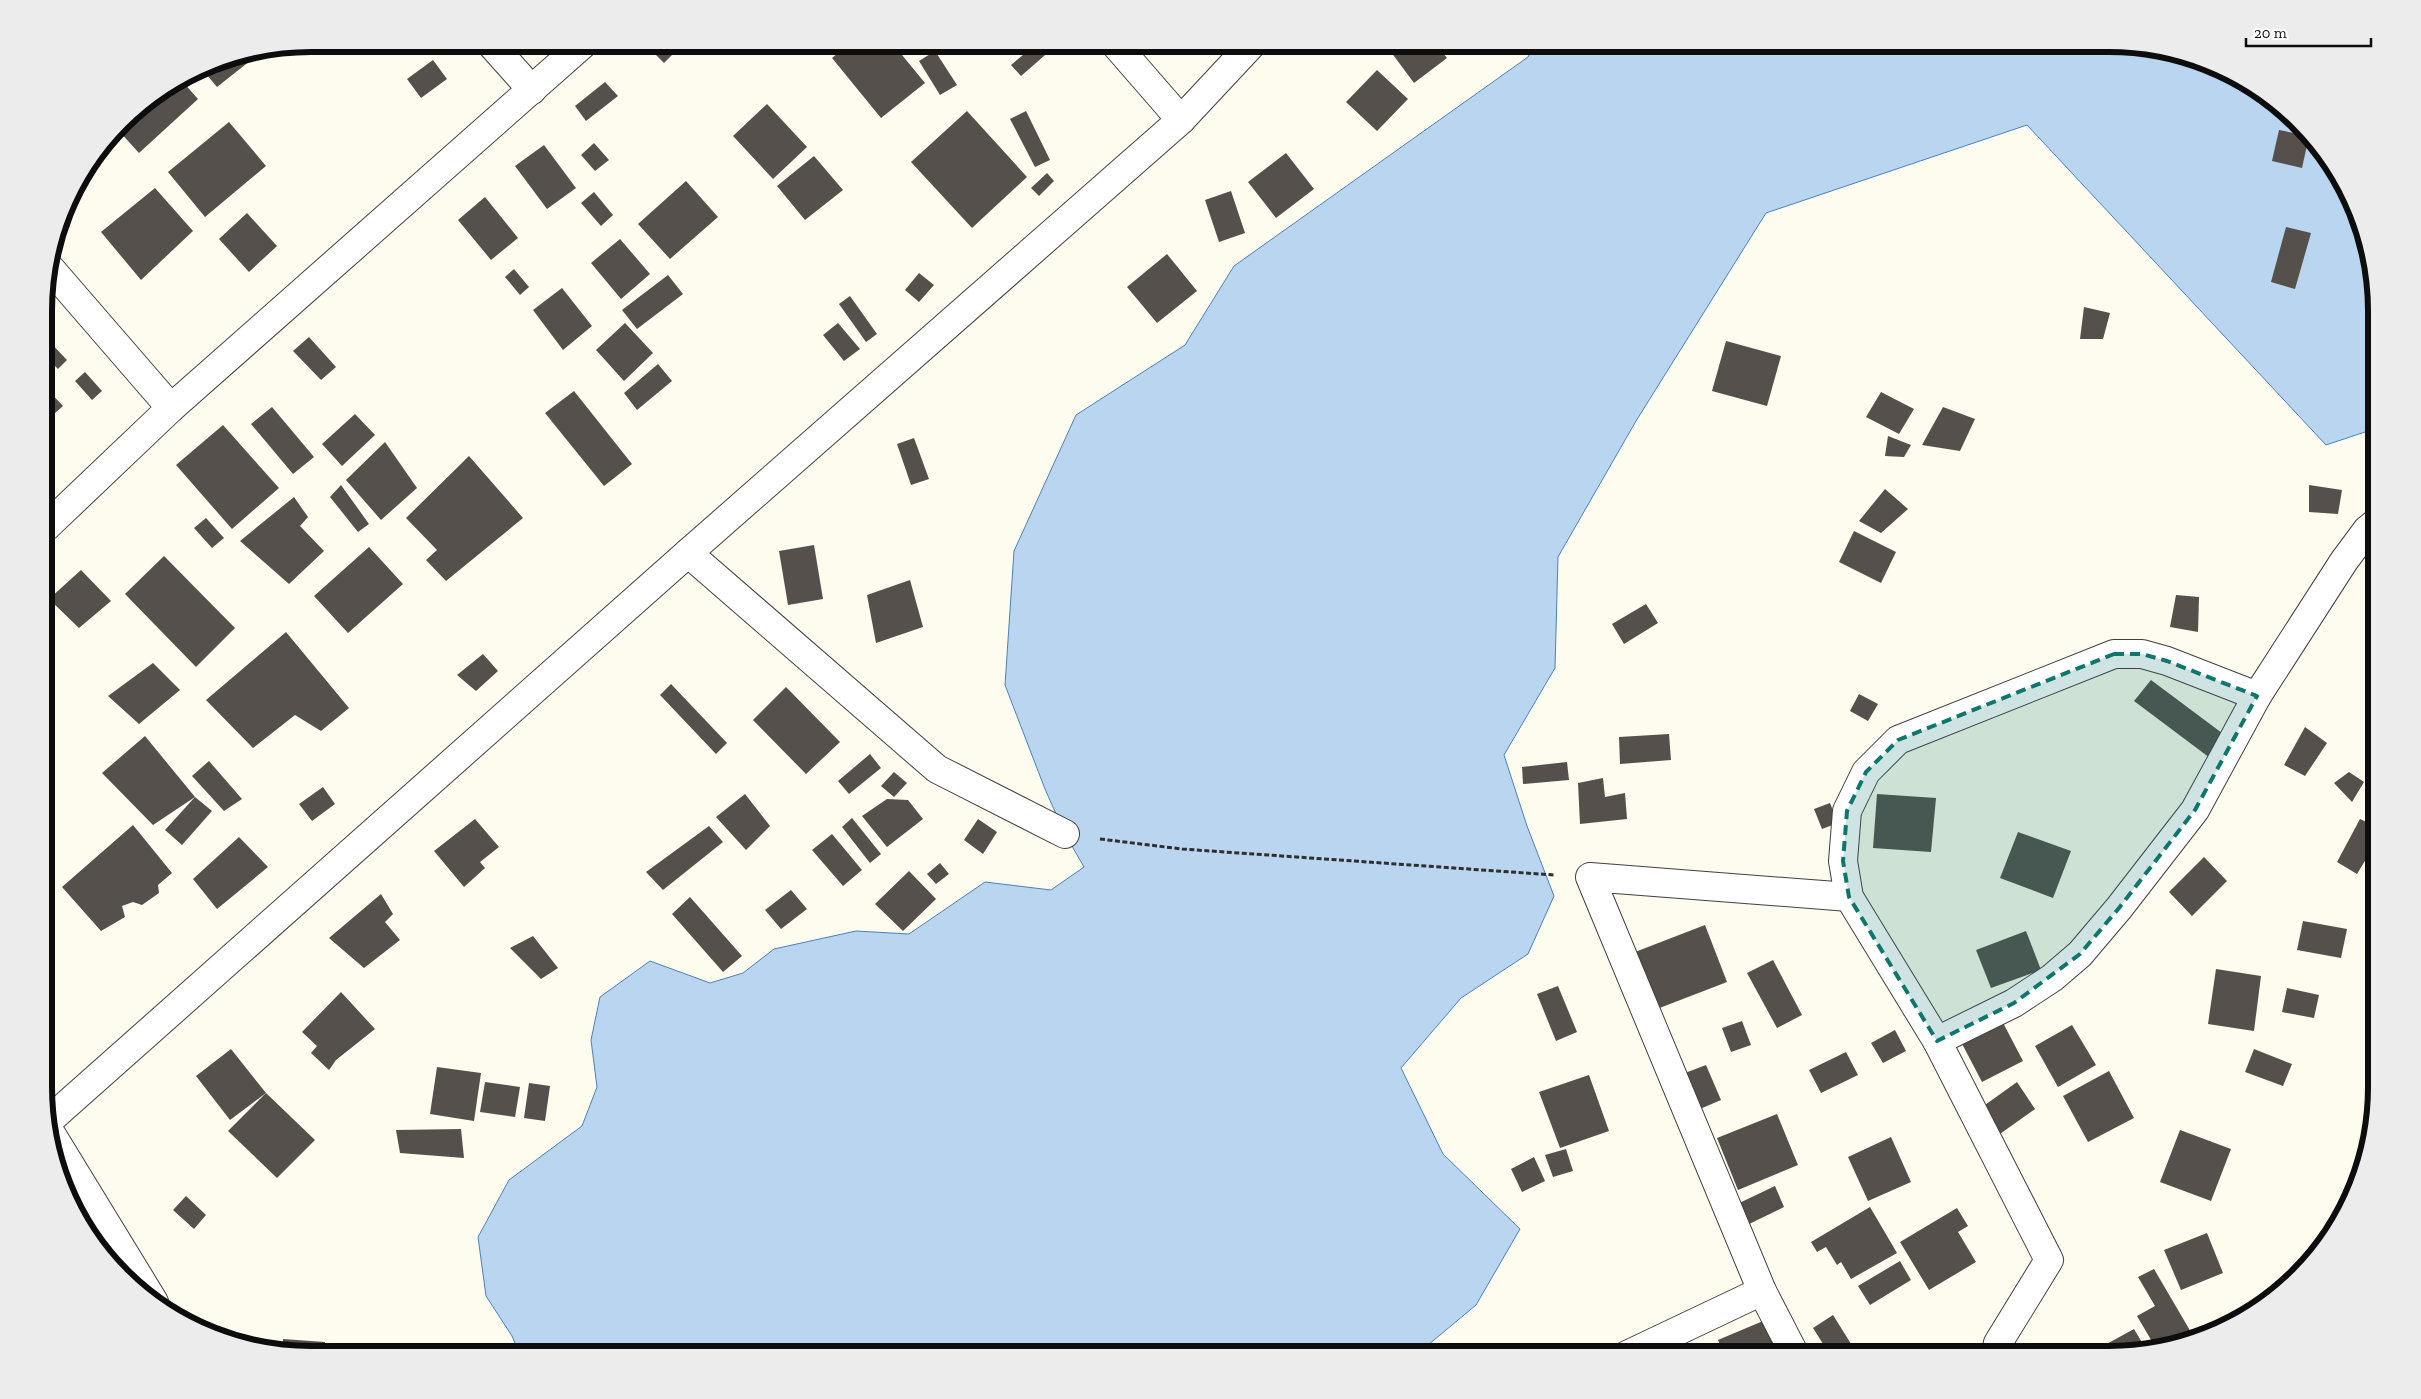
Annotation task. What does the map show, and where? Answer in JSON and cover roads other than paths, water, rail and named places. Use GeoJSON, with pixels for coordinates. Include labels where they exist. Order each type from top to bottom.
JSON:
{"type":"FeatureCollection","features":[{"type":"Feature","properties":{"kind":"street"},"geometry":{"type":"LineString","coordinates":[[498,52],[532,90]]}},
{"type":"Feature","properties":{"kind":"street"},"geometry":{"type":"LineString","coordinates":[[52,521],[171,408],[574,52]]}},
{"type":"Feature","properties":{"kind":"street"},"geometry":{"type":"LineString","coordinates":[[1122,52],[1181,120]]}},
{"type":"Feature","properties":{"kind":"street"},"geometry":{"type":"LineString","coordinates":[[55,1118],[688,553],[1181,120],[1245,52]]}},
{"type":"Feature","properties":{"kind":"street"},"geometry":{"type":"LineString","coordinates":[[55,274],[171,408]]}},
{"type":"Feature","properties":{"kind":"street"},"geometry":{"type":"LineString","coordinates":[[1937,1041],[2014,1003],[2052,978],[2080,954],[2119,908],[2195,810],[2257,696],[2344,561],[2368,529]]}},
{"type":"Feature","properties":{"kind":"street"},"geometry":{"type":"LineString","coordinates":[[688,553],[937,769],[1065,834]]}},
{"type":"Feature","properties":{"kind":"street"},"geometry":{"type":"LineString","coordinates":[[1997,1346],[2049,1260],[1937,1041],[1849,897],[1843,861],[1847,811],[1866,772],[1898,740],[2114,654],[2142,654],[2167,661],[2257,696]]}},
{"type":"Feature","properties":{"kind":"street"},"geometry":{"type":"LineString","coordinates":[[1790,1346],[1762,1291],[1590,877],[1849,897]]}},
{"type":"Feature","properties":{"kind":"street"},"geometry":{"type":"LineString","coordinates":[[58,1144],[143,1284]]}},
{"type":"Feature","properties":{"kind":"street"},"geometry":{"type":"LineString","coordinates":[[1646,1346],[1762,1291]]}},
{"type":"Feature","properties":{"kind":"water"},"geometry":{"type":"Polygon","coordinates":[[[1531,52],[2110,52],[2160,57],[2209,72],[2253,96],[2293,128],[2325,168],[2349,212],[2364,261],[2368,294],[2368,431],[2326,445],[2027,125],[1766,213],[1636,421],[1558,557],[1555,668],[1504,755],[1527,826],[1554,896],[1528,954],[1461,998],[1401,1068],[1443,1154],[1520,1229],[1476,1305],[1427,1346],[516,1346],[512,1336],[486,1296],[478,1237],[509,1180],[582,1126],[597,1087],[591,1040],[600,997],[650,961],[710,983],[743,973],[774,949],[856,931],[909,934],[985,882],[1051,890],[1084,867],[1065,834],[1045,789],[1005,685],[1014,551],[1076,415],[1185,345],[1234,266],[1528,57],[1531,52]]]}}]}
